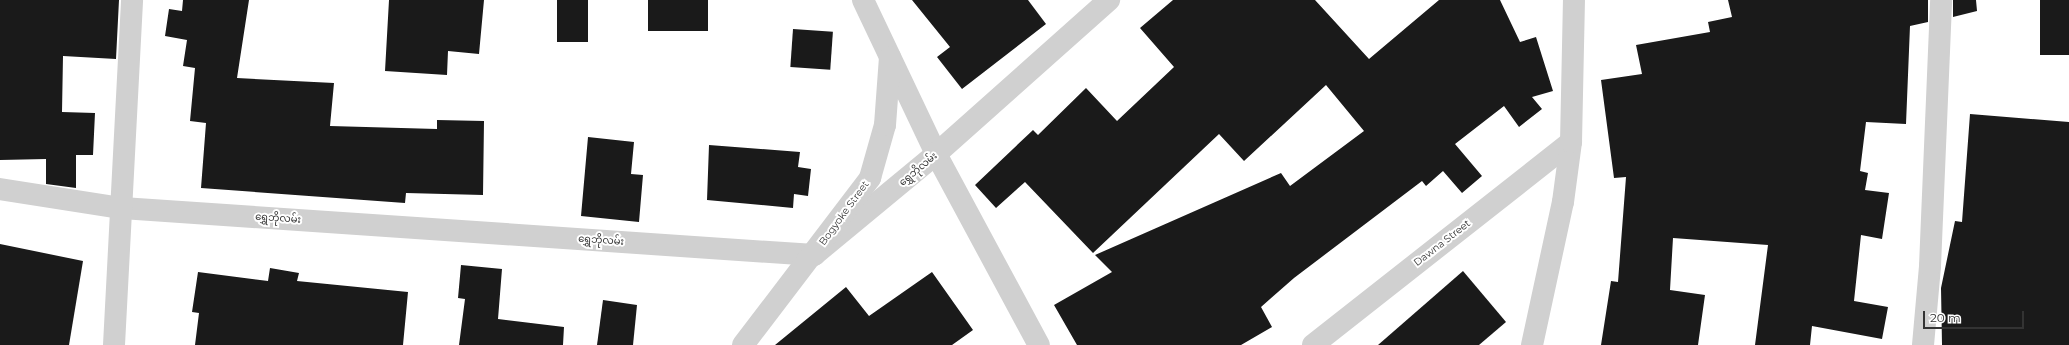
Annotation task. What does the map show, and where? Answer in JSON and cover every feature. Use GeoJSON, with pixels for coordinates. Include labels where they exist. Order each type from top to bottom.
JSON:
{"type":"FeatureCollection","features":[{"type":"Feature","properties":{"kind":"street"},"geometry":{"type":"LineString","coordinates":[[114,345],[132,0]]}},
{"type":"Feature","properties":{"kind":"street"},"geometry":{"type":"LineString","coordinates":[[863,0],[936,154],[1039,345]]}},
{"type":"Feature","properties":{"kind":"street","name":"ရွှေဘိုလမ်း"},"geometry":{"type":"LineString","coordinates":[[0,189],[122,208],[814,255],[936,154],[1110,0]]}},
{"type":"Feature","properties":{"kind":"street"},"geometry":{"type":"LineString","coordinates":[[1532,345],[1563,202],[1571,142],[1574,0]]}},
{"type":"Feature","properties":{"kind":"street"},"geometry":{"type":"LineString","coordinates":[[1923,345],[1930,266],[1941,0]]}},
{"type":"Feature","properties":{"kind":"street","name":"Bogyoke Street"},"geometry":{"type":"LineString","coordinates":[[743,345],[814,255],[870,178],[885,125],[890,56]]}},
{"type":"Feature","properties":{"kind":"street","name":"Dawna Street"},"geometry":{"type":"LineString","coordinates":[[1312,345],[1571,142]]}},
{"type":"Feature","properties":{"kind":"building"},"geometry":{"type":"Polygon","coordinates":[[[0,0],[119,0],[116,59],[63,56],[62,112],[95,113],[93,155],[76,155],[76,188],[46,184],[46,159],[0,160],[0,0]]]}},
{"type":"Feature","properties":{"kind":"building"},"geometry":{"type":"Polygon","coordinates":[[[183,0],[249,0],[237,78],[334,83],[330,126],[437,129],[437,120],[484,121],[483,195],[406,193],[405,203],[201,188],[206,123],[190,121],[195,68],[183,66],[187,40],[165,36],[169,9],[182,11],[183,0]]]}},
{"type":"Feature","properties":{"kind":"building"},"geometry":{"type":"Polygon","coordinates":[[[389,0],[484,0],[479,54],[448,51],[447,75],[385,71],[389,0]]]}},
{"type":"Feature","properties":{"kind":"building"},"geometry":{"type":"Polygon","coordinates":[[[557,0],[588,0],[588,42],[557,42],[557,0]]]}},
{"type":"Feature","properties":{"kind":"building"},"geometry":{"type":"Polygon","coordinates":[[[648,0],[708,0],[708,31],[648,31],[648,0]]]}},
{"type":"Feature","properties":{"kind":"building"},"geometry":{"type":"Polygon","coordinates":[[[912,0],[1028,0],[1046,24],[962,89],[937,57],[950,47],[912,0]]]}},
{"type":"Feature","properties":{"kind":"building"},"geometry":{"type":"Polygon","coordinates":[[[1173,0],[1315,0],[1369,59],[1439,0],[1500,0],[1520,42],[1536,37],[1553,91],[1532,97],[1542,109],[1519,127],[1504,106],[1455,144],[1482,176],[1462,193],[1443,171],[1426,186],[1422,181],[1294,278],[1261,307],[1272,327],[1241,345],[1077,345],[1054,305],[1112,272],[1095,255],[1281,173],[1290,186],[1364,131],[1326,85],[1244,161],[1219,134],[1093,253],[1025,182],[996,208],[975,185],[1033,130],[1038,135],[1086,88],[1117,121],[1174,67],[1140,28],[1173,0]]]}},
{"type":"Feature","properties":{"kind":"building"},"geometry":{"type":"Polygon","coordinates":[[[1728,0],[1928,0],[1928,22],[1910,26],[1906,124],[1866,122],[1860,171],[1868,173],[1865,190],[1889,193],[1882,239],[1861,235],[1854,301],[1888,307],[1882,339],[1812,326],[1810,345],[1755,345],[1768,245],[1673,238],[1670,290],[1705,295],[1698,345],[1601,345],[1611,281],[1618,282],[1626,177],[1614,178],[1601,80],[1642,74],[1636,45],[1710,32],[1708,22],[1732,17],[1728,0]]]}},
{"type":"Feature","properties":{"kind":"building"},"geometry":{"type":"Polygon","coordinates":[[[1953,0],[1976,0],[1977,11],[1953,17],[1953,0]]]}},
{"type":"Feature","properties":{"kind":"building"},"geometry":{"type":"Polygon","coordinates":[[[2040,0],[2069,0],[2069,55],[2040,55],[2040,0]]]}},
{"type":"Feature","properties":{"kind":"building"},"geometry":{"type":"Polygon","coordinates":[[[793,29],[833,32],[830,70],[790,67],[793,29]]]}},
{"type":"Feature","properties":{"kind":"building"},"geometry":{"type":"Polygon","coordinates":[[[1970,114],[2069,122],[2069,345],[1942,345],[1941,288],[1955,221],[1962,222],[1970,114]]]}},
{"type":"Feature","properties":{"kind":"building"},"geometry":{"type":"Polygon","coordinates":[[[588,137],[634,142],[631,174],[643,175],[639,222],[581,216],[588,137]]]}},
{"type":"Feature","properties":{"kind":"building"},"geometry":{"type":"Polygon","coordinates":[[[709,145],[800,152],[798,167],[811,169],[808,196],[794,194],[793,208],[707,200],[709,145]]]}},
{"type":"Feature","properties":{"kind":"building"},"geometry":{"type":"Polygon","coordinates":[[[0,244],[83,261],[69,345],[0,345],[0,244]]]}},
{"type":"Feature","properties":{"kind":"building"},"geometry":{"type":"Polygon","coordinates":[[[461,265],[502,269],[498,319],[564,327],[563,345],[459,345],[465,299],[458,298],[461,265]]]}},
{"type":"Feature","properties":{"kind":"building"},"geometry":{"type":"Polygon","coordinates":[[[270,268],[299,273],[297,281],[408,292],[403,345],[195,345],[199,313],[192,312],[198,272],[268,281],[270,268]]]}},
{"type":"Feature","properties":{"kind":"building"},"geometry":{"type":"Polygon","coordinates":[[[1463,271],[1506,322],[1479,345],[1378,345],[1463,271]]]}},
{"type":"Feature","properties":{"kind":"building"},"geometry":{"type":"Polygon","coordinates":[[[932,272],[973,330],[952,345],[775,345],[846,287],[869,316],[932,272]]]}},
{"type":"Feature","properties":{"kind":"building"},"geometry":{"type":"Polygon","coordinates":[[[603,300],[637,305],[633,345],[597,345],[603,300]]]}}]}
